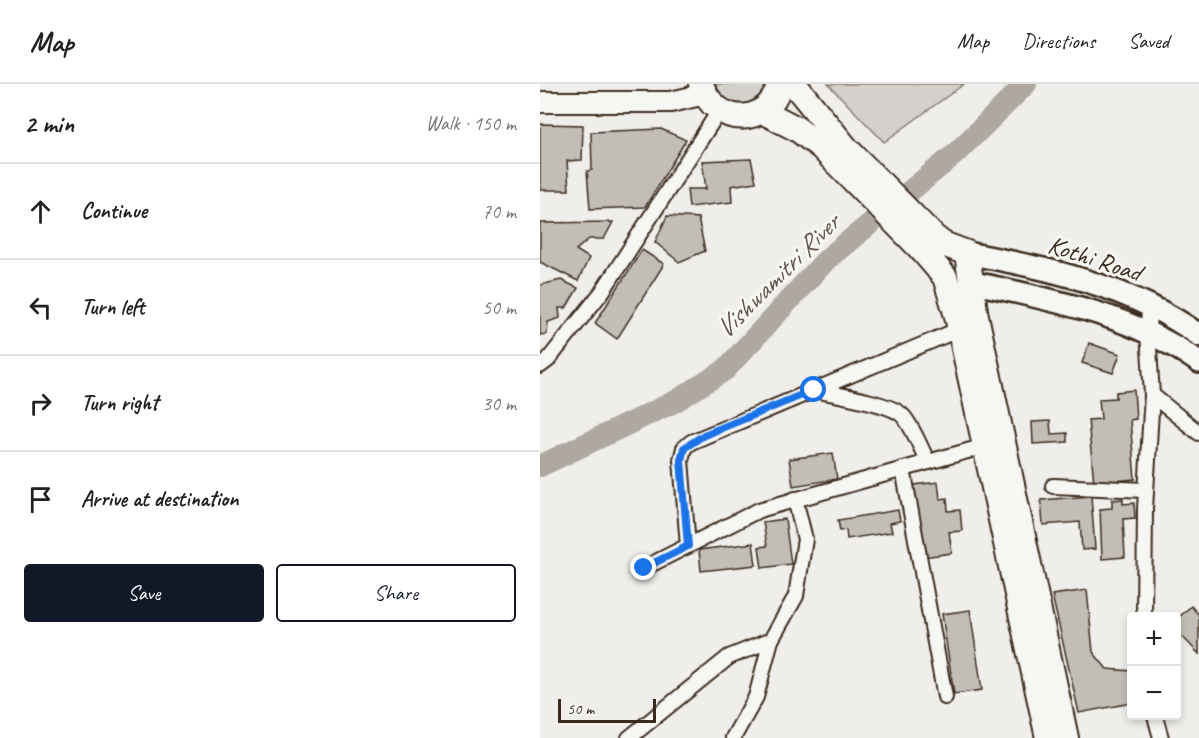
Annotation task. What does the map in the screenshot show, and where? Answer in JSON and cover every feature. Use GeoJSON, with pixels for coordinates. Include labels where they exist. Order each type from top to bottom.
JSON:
{"type":"FeatureCollection","features":[{"type":"Feature","properties":{"kind":"highway"},"geometry":{"type":"LineString","coordinates":[[708,96],[729,116],[752,116],[771,103],[780,84]]}},
{"type":"Feature","properties":{"kind":"highway"},"geometry":{"type":"LineString","coordinates":[[794,84],[840,154],[933,243],[960,329],[1048,738]]}},
{"type":"Feature","properties":{"kind":"highway"},"geometry":{"type":"LineString","coordinates":[[762,111],[797,129],[821,147],[840,154]]}},
{"type":"Feature","properties":{"kind":"highway"},"geometry":{"type":"LineString","coordinates":[[933,243],[967,253],[970,282],[1066,738]]}},
{"type":"Feature","properties":{"kind":"highway"},"geometry":{"type":"LineString","coordinates":[[945,277],[970,282]]}},
{"type":"Feature","properties":{"kind":"main road"},"geometry":{"type":"LineString","coordinates":[[540,102],[671,102],[708,96]]}},
{"type":"Feature","properties":{"kind":"main road","name":"Kothi Road"},"geometry":{"type":"LineString","coordinates":[[967,253],[1084,279],[1149,304],[1174,317],[1199,335]]}},
{"type":"Feature","properties":{"kind":"main road","name":"Kothi Road"},"geometry":{"type":"LineString","coordinates":[[970,282],[1098,313],[1172,344],[1199,362]]}},
{"type":"Feature","properties":{"kind":"street"},"geometry":{"type":"LineString","coordinates":[[540,366],[548,360],[602,292],[708,96]]}},
{"type":"Feature","properties":{"kind":"street"},"geometry":{"type":"LineString","coordinates":[[1144,612],[1146,490],[1152,395],[1148,333],[1149,304]]}},
{"type":"Feature","properties":{"kind":"street"},"geometry":{"type":"LineString","coordinates":[[688,546],[681,460],[684,448],[704,435],[960,329]]}},
{"type":"Feature","properties":{"kind":"street"},"geometry":{"type":"LineString","coordinates":[[814,390],[892,408],[903,416],[928,462]]}},
{"type":"Feature","properties":{"kind":"street"},"geometry":{"type":"LineString","coordinates":[[1152,395],[1199,433]]}},
{"type":"Feature","properties":{"kind":"street"},"geometry":{"type":"LineString","coordinates":[[644,568],[759,510],[985,446]]}},
{"type":"Feature","properties":{"kind":"street"},"geometry":{"type":"LineString","coordinates":[[903,469],[945,697]]}},
{"type":"Feature","properties":{"kind":"street"},"geometry":{"type":"LineString","coordinates":[[1053,486],[1146,490]]}},
{"type":"Feature","properties":{"kind":"street"},"geometry":{"type":"LineString","coordinates":[[733,738],[756,697],[771,640],[796,596],[805,538],[795,499]]}},
{"type":"Feature","properties":{"kind":"street"},"geometry":{"type":"LineString","coordinates":[[629,738],[729,657],[771,640]]}},
{"type":"Feature","properties":{"kind":"street"},"geometry":{"type":"LineString","coordinates":[[1156,720],[1161,738]]}},
{"type":"Feature","properties":{"kind":"shaded area"},"geometry":{"type":"Polygon","coordinates":[[[714,84],[770,84],[758,102],[739,106],[722,98],[714,84]]]}},
{"type":"Feature","properties":{"kind":"shaded area"},"geometry":{"type":"Polygon","coordinates":[[[828,84],[964,84],[884,142],[828,84]]]}},
{"type":"Feature","properties":{"kind":"building"},"geometry":{"type":"Polygon","coordinates":[[[540,124],[583,125],[582,160],[567,161],[569,190],[540,190],[540,124]]]}},
{"type":"Feature","properties":{"kind":"building"},"geometry":{"type":"Polygon","coordinates":[[[661,129],[686,140],[645,207],[590,209],[587,171],[592,170],[591,132],[661,129]]]}},
{"type":"Feature","properties":{"kind":"building"},"geometry":{"type":"Polygon","coordinates":[[[751,159],[756,182],[731,186],[732,202],[689,207],[687,189],[706,189],[702,161],[751,159]]]}},
{"type":"Feature","properties":{"kind":"building"},"geometry":{"type":"Polygon","coordinates":[[[667,216],[698,218],[705,251],[679,262],[655,242],[667,216]]]}},
{"type":"Feature","properties":{"kind":"building"},"geometry":{"type":"Polygon","coordinates":[[[613,222],[604,239],[589,239],[576,250],[589,258],[578,281],[540,262],[540,223],[613,222]]]}},
{"type":"Feature","properties":{"kind":"building"},"geometry":{"type":"Polygon","coordinates":[[[642,250],[664,264],[617,339],[595,323],[642,250]]]}},
{"type":"Feature","properties":{"kind":"building"},"geometry":{"type":"Polygon","coordinates":[[[561,280],[578,288],[566,308],[559,308],[560,318],[548,322],[547,334],[540,335],[540,285],[561,280]]]}},
{"type":"Feature","properties":{"kind":"building"},"geometry":{"type":"Polygon","coordinates":[[[1089,343],[1120,354],[1113,373],[1082,363],[1089,343]]]}},
{"type":"Feature","properties":{"kind":"building"},"geometry":{"type":"Polygon","coordinates":[[[1134,390],[1136,419],[1130,420],[1135,479],[1094,483],[1088,420],[1101,419],[1099,399],[1116,398],[1116,392],[1134,390]]]}},
{"type":"Feature","properties":{"kind":"building"},"geometry":{"type":"Polygon","coordinates":[[[1050,421],[1051,434],[1067,433],[1067,442],[1033,444],[1032,422],[1050,421]]]}},
{"type":"Feature","properties":{"kind":"building"},"geometry":{"type":"Polygon","coordinates":[[[833,453],[837,479],[793,486],[789,459],[833,453]]]}},
{"type":"Feature","properties":{"kind":"building"},"geometry":{"type":"Polygon","coordinates":[[[938,482],[940,499],[947,498],[948,511],[960,510],[962,531],[949,532],[952,553],[923,557],[914,485],[938,482]]]}},
{"type":"Feature","properties":{"kind":"building"},"geometry":{"type":"Polygon","coordinates":[[[1091,496],[1095,549],[1082,550],[1080,522],[1043,525],[1041,500],[1091,496]]]}},
{"type":"Feature","properties":{"kind":"building"},"geometry":{"type":"Polygon","coordinates":[[[1123,499],[1123,504],[1134,503],[1135,518],[1123,519],[1125,557],[1102,559],[1100,509],[1112,508],[1112,500],[1123,499]]]}},
{"type":"Feature","properties":{"kind":"building"},"geometry":{"type":"Polygon","coordinates":[[[898,510],[900,521],[890,523],[892,532],[847,539],[846,530],[840,531],[838,520],[898,510]]]}},
{"type":"Feature","properties":{"kind":"building"},"geometry":{"type":"Polygon","coordinates":[[[785,519],[791,564],[762,568],[759,547],[767,546],[763,522],[785,519]]]}},
{"type":"Feature","properties":{"kind":"building"},"geometry":{"type":"Polygon","coordinates":[[[753,543],[756,565],[701,571],[699,550],[753,543]]]}},
{"type":"Feature","properties":{"kind":"building"},"geometry":{"type":"Polygon","coordinates":[[[1087,590],[1093,652],[1107,669],[1127,671],[1127,704],[1079,713],[1052,595],[1087,590]]]}},
{"type":"Feature","properties":{"kind":"building"},"geometry":{"type":"Polygon","coordinates":[[[1191,606],[1199,615],[1199,654],[1181,635],[1181,615],[1191,606]]]}},
{"type":"Feature","properties":{"kind":"building"},"geometry":{"type":"Polygon","coordinates":[[[970,610],[982,690],[954,694],[942,614],[970,610]]]}},
{"type":"Feature","properties":{"kind":"waterway","name":"Vishwamitri River"},"geometry":{"type":"LineString","coordinates":[[540,466],[676,401],[725,370],[827,259],[954,155],[1026,84]]}},
{"type":"Feature","properties":{"kind":"route"},"geometry":{"type":"LineString","coordinates":[[644,568],[688,546],[681,460],[684,448],[704,435],[814,390]]}}]}
